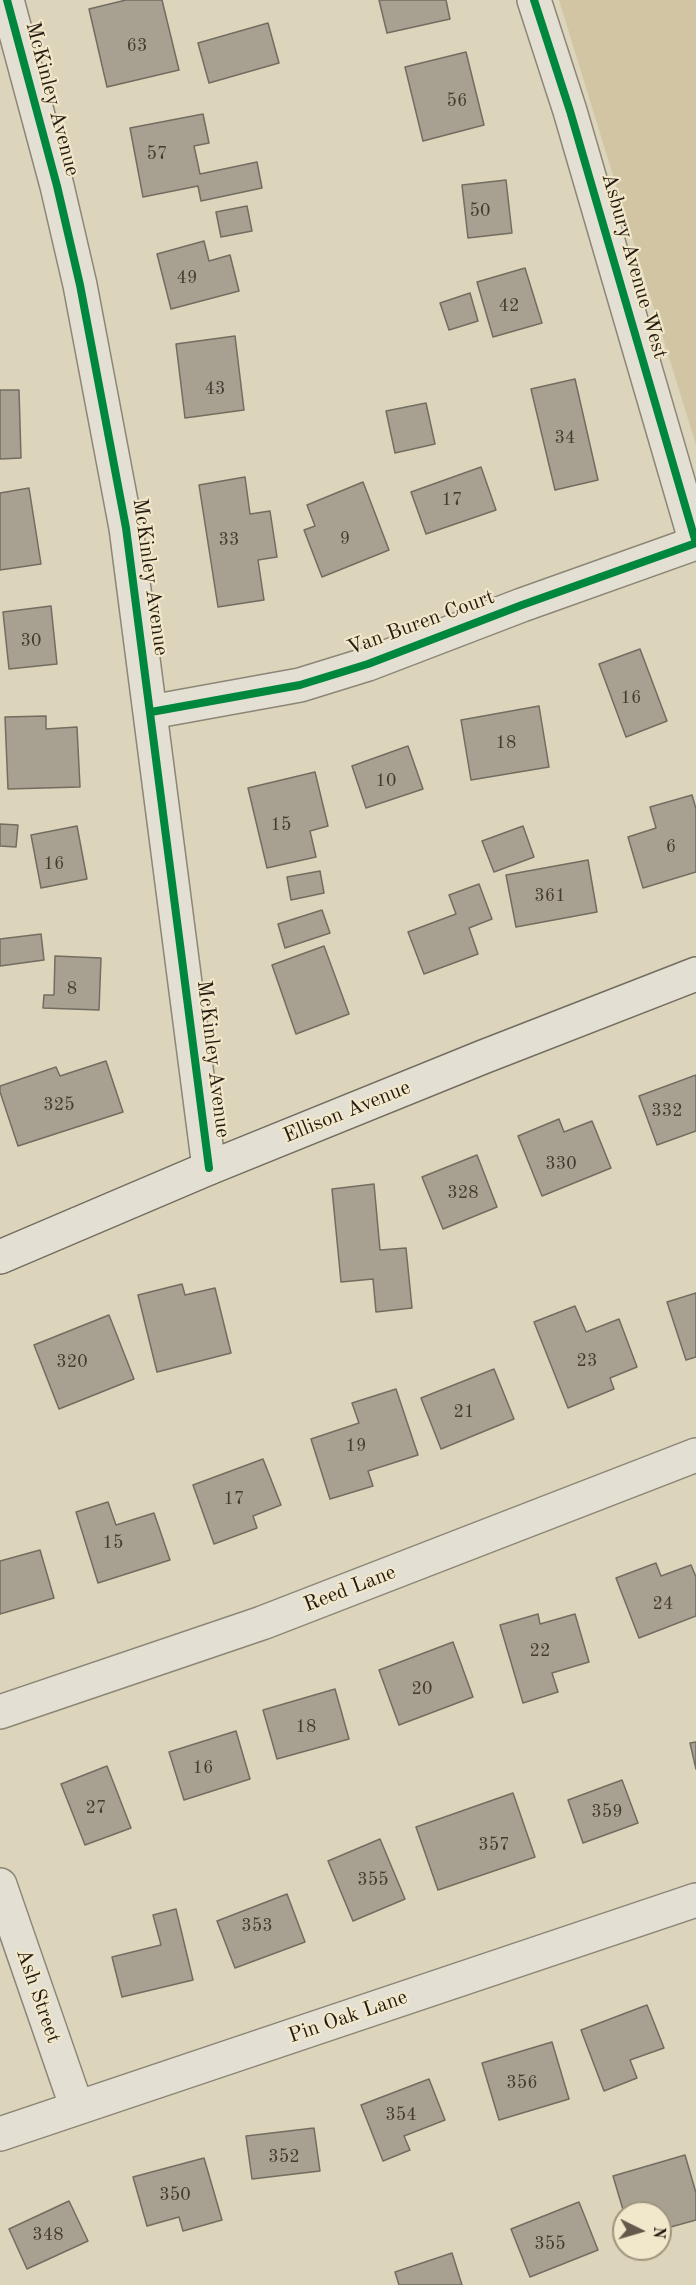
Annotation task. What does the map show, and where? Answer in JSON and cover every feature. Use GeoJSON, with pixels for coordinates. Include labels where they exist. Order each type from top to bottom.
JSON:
{"type":"FeatureCollection","features":[{"type":"Feature","properties":{"kind":"street","name":"McKinley Avenue"},"geometry":{"type":"LineString","coordinates":[[7,0],[57,186],[80,285],[126,528],[209,1168]]}},
{"type":"Feature","properties":{"kind":"street","name":"Asbury Avenue West"},"geometry":{"type":"LineString","coordinates":[[534,0],[573,122],[696,543]]}},
{"type":"Feature","properties":{"kind":"street","name":"Van Buren Court"},"geometry":{"type":"LineString","coordinates":[[151,712],[300,685],[345,671],[522,604],[696,543]]}},
{"type":"Feature","properties":{"kind":"street","name":"Ellison Avenue"},"geometry":{"type":"LineString","coordinates":[[0,1257],[209,1168],[472,1061],[696,974]]}},
{"type":"Feature","properties":{"kind":"street","name":"Reed Lane"},"geometry":{"type":"LineString","coordinates":[[0,1712],[262,1623],[696,1455]]}},
{"type":"Feature","properties":{"kind":"street","name":"Ash Street"},"geometry":{"type":"LineString","coordinates":[[0,1885],[77,2108]]}},
{"type":"Feature","properties":{"kind":"street","name":"Pin Oak Lane"},"geometry":{"type":"LineString","coordinates":[[0,2134],[696,1900]]}},
{"type":"Feature","properties":{"kind":"shaded area"},"geometry":{"type":"Polygon","coordinates":[[[559,0],[696,0],[696,445],[559,0]]]}},
{"type":"Feature","properties":{"kind":"building"},"geometry":{"type":"Polygon","coordinates":[[[126,0],[162,0],[179,70],[107,87],[89,9],[126,0]]]}},
{"type":"Feature","properties":{"kind":"building"},"geometry":{"type":"Polygon","coordinates":[[[379,0],[446,0],[450,19],[387,33],[379,0]]]}},
{"type":"Feature","properties":{"kind":"building"},"geometry":{"type":"Polygon","coordinates":[[[268,23],[279,63],[209,83],[198,43],[268,23]]]}},
{"type":"Feature","properties":{"kind":"building"},"geometry":{"type":"Polygon","coordinates":[[[466,52],[484,125],[423,141],[405,67],[466,52]]]}},
{"type":"Feature","properties":{"kind":"building"},"geometry":{"type":"Polygon","coordinates":[[[203,114],[209,143],[194,146],[200,174],[257,162],[262,188],[201,201],[198,186],[143,197],[130,128],[203,114]]]}},
{"type":"Feature","properties":{"kind":"building"},"geometry":{"type":"Polygon","coordinates":[[[506,180],[512,233],[468,238],[462,185],[506,180]]]}},
{"type":"Feature","properties":{"kind":"building"},"geometry":{"type":"Polygon","coordinates":[[[247,206],[252,231],[221,237],[216,212],[247,206]]]}},
{"type":"Feature","properties":{"kind":"building"},"geometry":{"type":"Polygon","coordinates":[[[204,241],[209,261],[230,255],[239,291],[171,309],[157,254],[204,241]]]}},
{"type":"Feature","properties":{"kind":"building"},"geometry":{"type":"Polygon","coordinates":[[[525,268],[542,323],[493,337],[477,282],[525,268]]]}},
{"type":"Feature","properties":{"kind":"building"},"geometry":{"type":"Polygon","coordinates":[[[470,293],[478,321],[449,330],[440,303],[470,293]]]}},
{"type":"Feature","properties":{"kind":"building"},"geometry":{"type":"Polygon","coordinates":[[[235,336],[244,410],[185,418],[176,344],[235,336]]]}},
{"type":"Feature","properties":{"kind":"building"},"geometry":{"type":"Polygon","coordinates":[[[575,379],[598,480],[555,490],[531,389],[575,379]]]}},
{"type":"Feature","properties":{"kind":"building"},"geometry":{"type":"Polygon","coordinates":[[[0,390],[19,390],[21,458],[0,459],[0,390]]]}},
{"type":"Feature","properties":{"kind":"building"},"geometry":{"type":"Polygon","coordinates":[[[426,403],[435,444],[395,453],[386,411],[426,403]]]}},
{"type":"Feature","properties":{"kind":"building"},"geometry":{"type":"Polygon","coordinates":[[[481,467],[496,510],[426,534],[411,492],[481,467]]]}},
{"type":"Feature","properties":{"kind":"building"},"geometry":{"type":"Polygon","coordinates":[[[245,477],[250,514],[270,511],[277,557],[258,560],[264,600],[218,607],[199,485],[245,477]]]}},
{"type":"Feature","properties":{"kind":"building"},"geometry":{"type":"Polygon","coordinates":[[[363,482],[389,550],[322,577],[304,530],[315,526],[307,505],[363,482]]]}},
{"type":"Feature","properties":{"kind":"building"},"geometry":{"type":"Polygon","coordinates":[[[29,488],[41,564],[0,570],[0,493],[29,488]]]}},
{"type":"Feature","properties":{"kind":"building"},"geometry":{"type":"Polygon","coordinates":[[[51,606],[57,664],[9,669],[3,612],[51,606]]]}},
{"type":"Feature","properties":{"kind":"building"},"geometry":{"type":"Polygon","coordinates":[[[640,649],[667,721],[626,737],[599,664],[640,649]]]}},
{"type":"Feature","properties":{"kind":"building"},"geometry":{"type":"Polygon","coordinates":[[[539,706],[549,767],[471,780],[461,720],[539,706]]]}},
{"type":"Feature","properties":{"kind":"building"},"geometry":{"type":"Polygon","coordinates":[[[46,716],[46,729],[77,727],[80,787],[8,789],[5,717],[46,716]]]}},
{"type":"Feature","properties":{"kind":"building"},"geometry":{"type":"Polygon","coordinates":[[[408,746],[423,789],[366,808],[352,766],[408,746]]]}},
{"type":"Feature","properties":{"kind":"building"},"geometry":{"type":"Polygon","coordinates":[[[315,772],[328,826],[310,831],[316,857],[267,868],[248,788],[315,772]]]}},
{"type":"Feature","properties":{"kind":"building"},"geometry":{"type":"Polygon","coordinates":[[[692,795],[696,809],[696,872],[643,888],[628,837],[656,828],[650,807],[692,795]]]}},
{"type":"Feature","properties":{"kind":"building"},"geometry":{"type":"Polygon","coordinates":[[[0,824],[18,825],[16,847],[0,846],[0,824]]]}},
{"type":"Feature","properties":{"kind":"building"},"geometry":{"type":"Polygon","coordinates":[[[77,826],[87,879],[41,888],[31,835],[77,826]]]}},
{"type":"Feature","properties":{"kind":"building"},"geometry":{"type":"Polygon","coordinates":[[[523,826],[534,857],[494,872],[482,841],[523,826]]]}},
{"type":"Feature","properties":{"kind":"building"},"geometry":{"type":"Polygon","coordinates":[[[588,860],[597,912],[516,927],[506,875],[588,860]]]}},
{"type":"Feature","properties":{"kind":"building"},"geometry":{"type":"Polygon","coordinates":[[[320,871],[324,893],[291,900],[287,877],[320,871]]]}},
{"type":"Feature","properties":{"kind":"building"},"geometry":{"type":"Polygon","coordinates":[[[479,884],[492,919],[469,928],[478,954],[424,974],[408,932],[456,914],[449,895],[479,884]]]}},
{"type":"Feature","properties":{"kind":"building"},"geometry":{"type":"Polygon","coordinates":[[[322,910],[330,933],[285,948],[278,924],[322,910]]]}},
{"type":"Feature","properties":{"kind":"building"},"geometry":{"type":"Polygon","coordinates":[[[41,934],[44,960],[0,966],[0,939],[41,934]]]}},
{"type":"Feature","properties":{"kind":"building"},"geometry":{"type":"Polygon","coordinates":[[[324,946],[349,1014],[296,1034],[272,965],[324,946]]]}},
{"type":"Feature","properties":{"kind":"building"},"geometry":{"type":"Polygon","coordinates":[[[55,956],[101,958],[99,1010],[43,1008],[44,995],[54,995],[55,956]]]}},
{"type":"Feature","properties":{"kind":"building"},"geometry":{"type":"Polygon","coordinates":[[[106,1061],[123,1112],[18,1146],[0,1086],[56,1067],[60,1076],[106,1061]]]}},
{"type":"Feature","properties":{"kind":"building"},"geometry":{"type":"Polygon","coordinates":[[[696,1075],[696,1131],[657,1145],[639,1096],[696,1075]]]}},
{"type":"Feature","properties":{"kind":"building"},"geometry":{"type":"Polygon","coordinates":[[[559,1119],[564,1132],[592,1121],[611,1168],[542,1196],[518,1136],[559,1119]]]}},
{"type":"Feature","properties":{"kind":"building"},"geometry":{"type":"Polygon","coordinates":[[[477,1155],[497,1207],[443,1229],[422,1177],[477,1155]]]}},
{"type":"Feature","properties":{"kind":"building"},"geometry":{"type":"Polygon","coordinates":[[[374,1184],[380,1250],[406,1248],[412,1308],[376,1312],[373,1279],[341,1282],[332,1189],[374,1184]]]}},
{"type":"Feature","properties":{"kind":"building"},"geometry":{"type":"Polygon","coordinates":[[[182,1284],[185,1295],[215,1288],[231,1353],[157,1372],[138,1295],[182,1284]]]}},
{"type":"Feature","properties":{"kind":"building"},"geometry":{"type":"Polygon","coordinates":[[[696,1293],[696,1357],[686,1360],[667,1302],[696,1293]]]}},
{"type":"Feature","properties":{"kind":"building"},"geometry":{"type":"Polygon","coordinates":[[[575,1306],[586,1332],[619,1319],[637,1367],[610,1378],[614,1389],[568,1408],[534,1322],[575,1306]]]}},
{"type":"Feature","properties":{"kind":"building"},"geometry":{"type":"Polygon","coordinates":[[[109,1315],[134,1379],[59,1409],[34,1345],[109,1315]]]}},
{"type":"Feature","properties":{"kind":"building"},"geometry":{"type":"Polygon","coordinates":[[[494,1369],[514,1419],[441,1449],[421,1398],[494,1369]]]}},
{"type":"Feature","properties":{"kind":"building"},"geometry":{"type":"Polygon","coordinates":[[[396,1389],[418,1455],[368,1471],[373,1486],[330,1499],[311,1439],[359,1423],[352,1403],[396,1389]]]}},
{"type":"Feature","properties":{"kind":"building"},"geometry":{"type":"Polygon","coordinates":[[[263,1459],[281,1505],[253,1516],[257,1528],[214,1544],[193,1485],[263,1459]]]}},
{"type":"Feature","properties":{"kind":"building"},"geometry":{"type":"Polygon","coordinates":[[[108,1502],[116,1525],[154,1513],[170,1560],[98,1583],[76,1512],[108,1502]]]}},
{"type":"Feature","properties":{"kind":"building"},"geometry":{"type":"Polygon","coordinates":[[[40,1550],[54,1598],[0,1614],[0,1561],[40,1550]]]}},
{"type":"Feature","properties":{"kind":"building"},"geometry":{"type":"Polygon","coordinates":[[[656,1563],[661,1576],[691,1565],[696,1577],[696,1616],[639,1638],[616,1578],[656,1563]]]}},
{"type":"Feature","properties":{"kind":"building"},"geometry":{"type":"Polygon","coordinates":[[[538,1614],[540,1624],[575,1614],[589,1662],[552,1673],[558,1692],[523,1703],[500,1625],[538,1614]]]}},
{"type":"Feature","properties":{"kind":"building"},"geometry":{"type":"Polygon","coordinates":[[[453,1642],[473,1697],[399,1725],[379,1670],[453,1642]]]}},
{"type":"Feature","properties":{"kind":"building"},"geometry":{"type":"Polygon","coordinates":[[[335,1689],[349,1739],[277,1759],[263,1710],[335,1689]]]}},
{"type":"Feature","properties":{"kind":"building"},"geometry":{"type":"Polygon","coordinates":[[[236,1731],[250,1779],[184,1800],[169,1752],[236,1731]]]}},
{"type":"Feature","properties":{"kind":"building"},"geometry":{"type":"Polygon","coordinates":[[[696,1742],[696,1769],[690,1743],[696,1742]]]}},
{"type":"Feature","properties":{"kind":"building"},"geometry":{"type":"Polygon","coordinates":[[[107,1766],[131,1828],[85,1845],[61,1784],[107,1766]]]}},
{"type":"Feature","properties":{"kind":"building"},"geometry":{"type":"Polygon","coordinates":[[[622,1780],[638,1823],[583,1843],[568,1800],[622,1780]]]}},
{"type":"Feature","properties":{"kind":"building"},"geometry":{"type":"Polygon","coordinates":[[[513,1793],[535,1857],[438,1890],[416,1827],[513,1793]]]}},
{"type":"Feature","properties":{"kind":"building"},"geometry":{"type":"Polygon","coordinates":[[[380,1839],[405,1899],[353,1921],[328,1861],[380,1839]]]}},
{"type":"Feature","properties":{"kind":"building"},"geometry":{"type":"Polygon","coordinates":[[[287,1894],[305,1942],[235,1968],[217,1921],[287,1894]]]}},
{"type":"Feature","properties":{"kind":"building"},"geometry":{"type":"Polygon","coordinates":[[[176,1909],[193,1980],[122,1997],[112,1957],[161,1945],[153,1915],[176,1909]]]}},
{"type":"Feature","properties":{"kind":"building"},"geometry":{"type":"Polygon","coordinates":[[[647,2005],[664,2048],[630,2060],[637,2078],[604,2091],[581,2030],[647,2005]]]}},
{"type":"Feature","properties":{"kind":"building"},"geometry":{"type":"Polygon","coordinates":[[[552,2042],[569,2099],[499,2120],[482,2063],[552,2042]]]}},
{"type":"Feature","properties":{"kind":"building"},"geometry":{"type":"Polygon","coordinates":[[[429,2079],[445,2120],[404,2136],[410,2150],[383,2161],[361,2105],[429,2079]]]}},
{"type":"Feature","properties":{"kind":"building"},"geometry":{"type":"Polygon","coordinates":[[[314,2128],[320,2171],[252,2179],[246,2136],[314,2128]]]}},
{"type":"Feature","properties":{"kind":"building"},"geometry":{"type":"Polygon","coordinates":[[[685,2155],[696,2193],[696,2220],[672,2227],[672,2201],[620,2201],[613,2176],[685,2155]]]}},
{"type":"Feature","properties":{"kind":"building"},"geometry":{"type":"Polygon","coordinates":[[[204,2158],[222,2220],[183,2231],[179,2217],[147,2226],[133,2177],[204,2158]]]}},
{"type":"Feature","properties":{"kind":"building"},"geometry":{"type":"Polygon","coordinates":[[[69,2201],[88,2241],[27,2269],[9,2229],[69,2201]]]}},
{"type":"Feature","properties":{"kind":"building"},"geometry":{"type":"Polygon","coordinates":[[[579,2202],[598,2250],[530,2277],[511,2229],[579,2202]]]}},
{"type":"Feature","properties":{"kind":"building"},"geometry":{"type":"Polygon","coordinates":[[[452,2253],[462,2285],[399,2285],[395,2272],[452,2253]]]}},
{"type":"Feature","properties":{"kind":"cycle path"},"geometry":{"type":"LineString","coordinates":[[7,0],[57,186],[80,285],[126,528],[209,1168]]}},
{"type":"Feature","properties":{"kind":"cycle path"},"geometry":{"type":"LineString","coordinates":[[151,712],[300,685],[368,664],[522,605],[696,543],[570,111],[534,0]]}}]}
